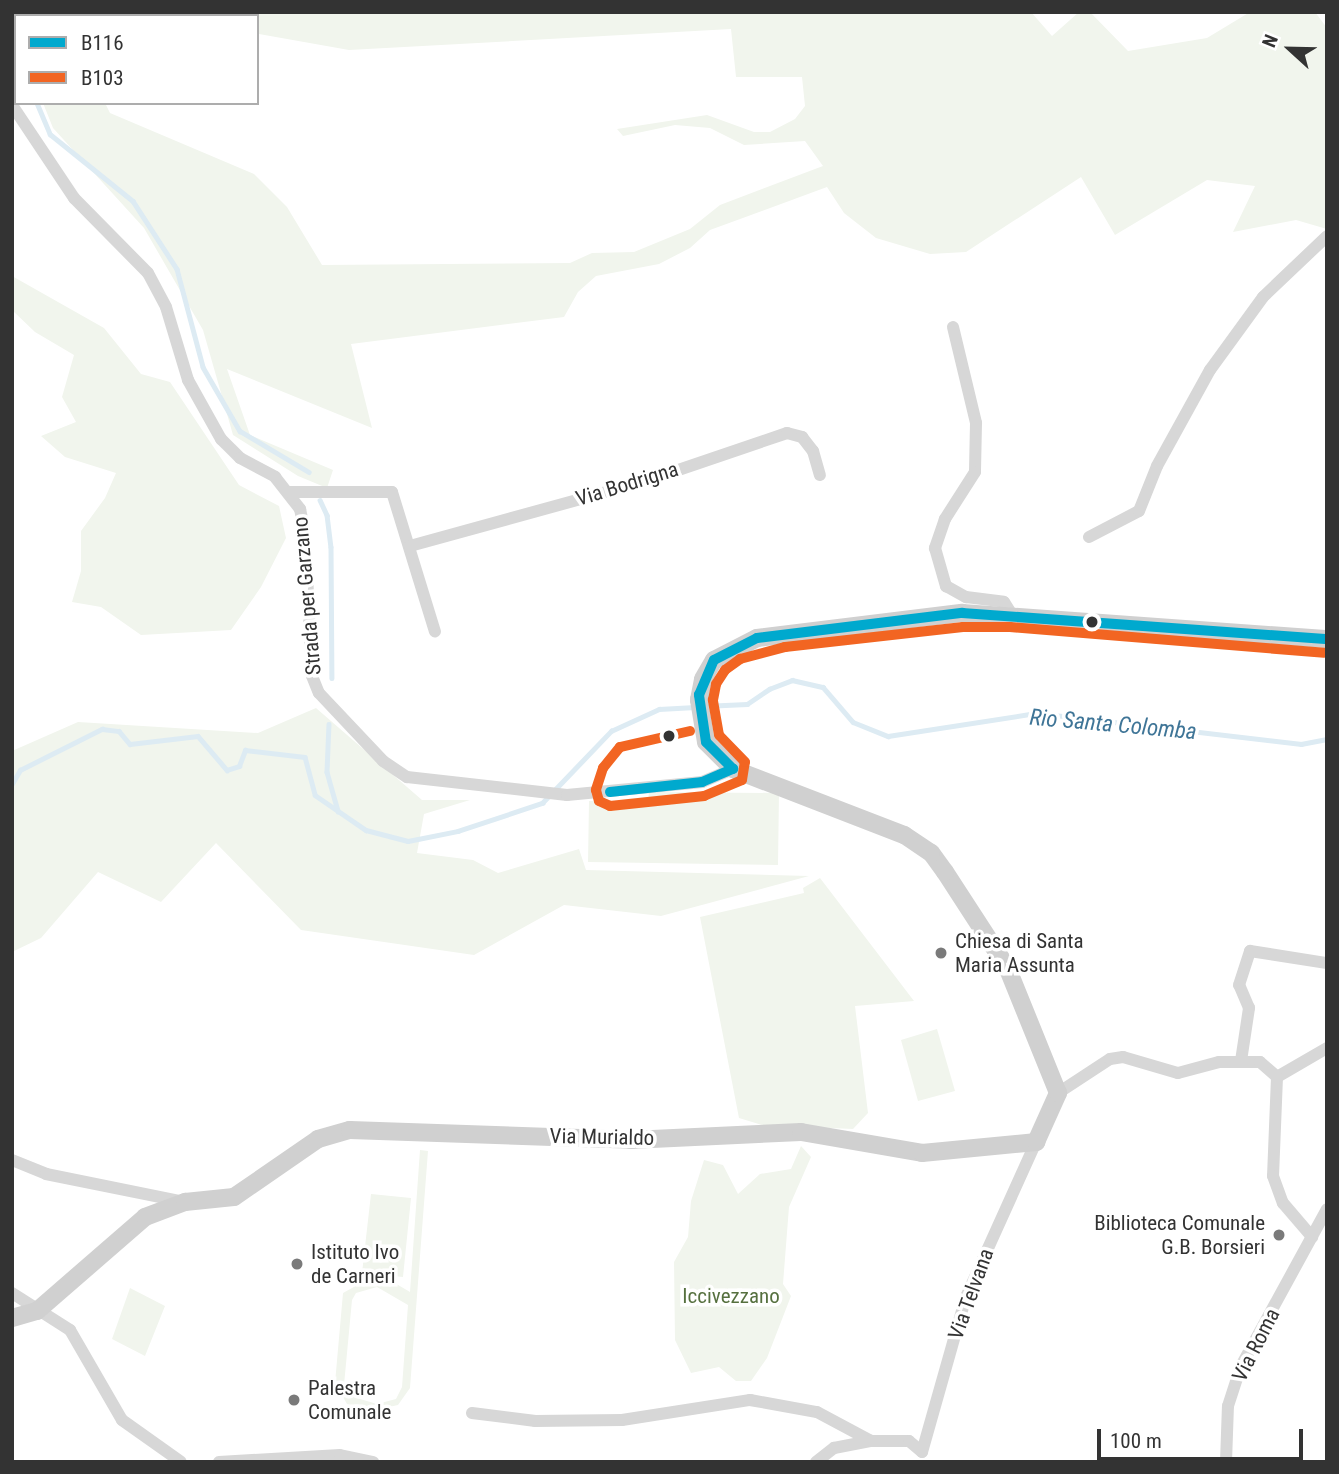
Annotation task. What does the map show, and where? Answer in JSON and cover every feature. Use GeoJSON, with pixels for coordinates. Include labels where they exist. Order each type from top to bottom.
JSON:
{"type":"FeatureCollection","features":[{"type":"Feature","properties":{"kind":"street","name":"Strada per Garzano"},"geometry":{"type":"LineString","coordinates":[[12,105],[74,198],[148,273],[166,307],[188,380],[221,439],[240,458],[275,477],[289,492],[305,533],[312,676],[319,693],[383,761],[407,777],[568,795],[702,782],[733,769]]}},
{"type":"Feature","properties":{"kind":"street"},"geometry":{"type":"LineString","coordinates":[[1089,537],[1139,511],[1157,466],[1210,370],[1263,297],[1327,236]]}},
{"type":"Feature","properties":{"kind":"street"},"geometry":{"type":"LineString","coordinates":[[953,327],[976,423],[975,472],[945,519],[935,548],[946,586],[966,597],[1004,602],[1012,613]]}},
{"type":"Feature","properties":{"kind":"street","name":"Via Bodrigna"},"geometry":{"type":"LineString","coordinates":[[410,547],[646,481],[787,433],[802,438],[813,451],[820,475]]}},
{"type":"Feature","properties":{"kind":"street"},"geometry":{"type":"LineString","coordinates":[[289,492],[392,492],[435,632]]}},
{"type":"Feature","properties":{"kind":"street"},"geometry":{"type":"LineString","coordinates":[[1277,1077],[1260,1062],[1219,1062],[1178,1073],[1142,1062],[1110,1059],[1058,1093],[1009,969],[931,853],[904,835],[733,769],[706,742],[699,700],[703,679],[714,660],[757,638],[962,613],[1012,613],[1326,643]]}},
{"type":"Feature","properties":{"kind":"street"},"geometry":{"type":"LineString","coordinates":[[1241,1061],[1249,1008],[1239,985],[1250,951],[1327,963]]}},
{"type":"Feature","properties":{"kind":"street"},"geometry":{"type":"LineString","coordinates":[[1277,1077],[1327,1048]]}},
{"type":"Feature","properties":{"kind":"street"},"geometry":{"type":"LineString","coordinates":[[1277,1077],[1273,1175],[1283,1203],[1312,1237]]}},
{"type":"Feature","properties":{"kind":"street","name":"Via Telvana"},"geometry":{"type":"LineString","coordinates":[[816,1462],[834,1448],[871,1441],[909,1441],[922,1452],[966,1297],[1058,1093]]}},
{"type":"Feature","properties":{"kind":"street","name":"Via Murialdo"},"geometry":{"type":"LineString","coordinates":[[37,1311],[145,1217],[185,1202],[234,1197],[318,1139],[350,1130],[631,1140],[801,1132],[922,1153],[1036,1142]]}},
{"type":"Feature","properties":{"kind":"street","name":"Via Murialdo"},"geometry":{"type":"LineString","coordinates":[[12,1160],[46,1174],[185,1202]]}},
{"type":"Feature","properties":{"kind":"street","name":"Via Roma"},"geometry":{"type":"LineString","coordinates":[[1226,1462],[1228,1406],[1240,1368],[1327,1209]]}},
{"type":"Feature","properties":{"kind":"street"},"geometry":{"type":"LineString","coordinates":[[12,1293],[70,1330],[122,1420],[181,1462]]}},
{"type":"Feature","properties":{"kind":"street"},"geometry":{"type":"LineString","coordinates":[[12,1318],[37,1311]]}},
{"type":"Feature","properties":{"kind":"street","name":"Via Telvana"},"geometry":{"type":"LineString","coordinates":[[472,1413],[535,1421],[622,1420],[750,1400],[817,1412],[871,1441]]}},
{"type":"Feature","properties":{"kind":"street"},"geometry":{"type":"LineString","coordinates":[[219,1462],[340,1455],[373,1462]]}},
{"type":"Feature","properties":{"kind":"green space"},"geometry":{"type":"Polygon","coordinates":[[[12,12],[65,14],[14,14],[14,25],[12,12]]]}},
{"type":"Feature","properties":{"kind":"green space"},"geometry":{"type":"Polygon","coordinates":[[[201,12],[1031,12],[1052,36],[1079,12],[1090,12],[1128,51],[1207,38],[1250,12],[1315,12],[1327,28],[1327,229],[1296,220],[1233,232],[1255,186],[1207,180],[1115,235],[1081,177],[966,252],[930,254],[876,238],[844,213],[827,187],[710,230],[690,248],[659,264],[596,276],[578,292],[564,317],[351,344],[372,428],[227,369],[250,435],[333,470],[327,488],[298,476],[233,435],[203,330],[144,228],[53,128],[44,105],[106,105],[110,113],[254,174],[287,207],[322,265],[570,263],[592,253],[634,252],[690,229],[720,205],[823,166],[805,141],[744,145],[710,128],[675,125],[623,136],[617,129],[707,115],[754,132],[770,132],[795,119],[805,106],[802,77],[736,77],[731,29],[349,50],[259,34],[259,14],[201,12]]]}},
{"type":"Feature","properties":{"kind":"green space"},"geometry":{"type":"Polygon","coordinates":[[[12,276],[104,328],[141,374],[170,382],[239,485],[279,506],[286,538],[261,587],[231,630],[141,635],[101,607],[72,602],[81,571],[81,531],[105,498],[116,473],[65,457],[41,436],[76,422],[62,397],[74,355],[35,332],[12,310],[12,276]]]}},
{"type":"Feature","properties":{"kind":"green space"},"geometry":{"type":"Polygon","coordinates":[[[316,708],[422,800],[470,800],[424,814],[417,853],[473,860],[498,873],[579,849],[586,870],[809,876],[661,916],[564,905],[474,955],[301,930],[216,843],[161,902],[98,872],[41,938],[12,952],[12,751],[78,722],[258,733],[316,708]]]}},
{"type":"Feature","properties":{"kind":"green space"},"geometry":{"type":"Polygon","coordinates":[[[649,792],[779,793],[778,865],[588,862],[589,801],[648,801],[649,792]]]}},
{"type":"Feature","properties":{"kind":"green space"},"geometry":{"type":"Polygon","coordinates":[[[820,878],[914,1001],[855,1006],[868,1113],[853,1129],[762,1125],[739,1118],[700,917],[804,893],[803,888],[820,878]]]}},
{"type":"Feature","properties":{"kind":"green space"},"geometry":{"type":"Polygon","coordinates":[[[937,1029],[955,1091],[918,1101],[901,1040],[937,1029]]]}},
{"type":"Feature","properties":{"kind":"green space","name":"Iccivezzano"},"geometry":{"type":"Polygon","coordinates":[[[801,1146],[811,1157],[789,1207],[783,1284],[791,1296],[767,1358],[751,1381],[736,1381],[719,1367],[691,1373],[675,1340],[674,1262],[688,1237],[691,1201],[704,1160],[723,1165],[738,1194],[760,1174],[791,1169],[801,1146]]]}},
{"type":"Feature","properties":{"kind":"green space"},"geometry":{"type":"Polygon","coordinates":[[[420,1150],[428,1151],[410,1388],[398,1405],[365,1412],[347,1404],[335,1383],[343,1293],[370,1278],[388,1279],[410,1292],[420,1150]],[[377,1287],[356,1293],[352,1300],[344,1385],[350,1396],[377,1404],[396,1399],[402,1387],[408,1305],[377,1287]]]}},
{"type":"Feature","properties":{"kind":"green space"},"geometry":{"type":"Polygon","coordinates":[[[371,1194],[411,1198],[403,1277],[362,1273],[371,1194]]]}},
{"type":"Feature","properties":{"kind":"green space"},"geometry":{"type":"Polygon","coordinates":[[[130,1288],[165,1306],[145,1356],[112,1339],[130,1288]]]}},
{"type":"Feature","properties":{"kind":"waterway"},"geometry":{"type":"LineString","coordinates":[[12,48],[14,52]]}},
{"type":"Feature","properties":{"kind":"waterway"},"geometry":{"type":"LineString","coordinates":[[38,105],[50,134],[133,201],[177,269],[203,367],[240,431],[309,472]]}},
{"type":"Feature","properties":{"kind":"waterway"},"geometry":{"type":"LineString","coordinates":[[320,500],[327,515],[331,547],[332,678]]}},
{"type":"Feature","properties":{"kind":"waterway","name":"Rio Santa Colomba"},"geometry":{"type":"LineString","coordinates":[[703,706],[747,704],[769,689],[792,680],[823,687],[853,722],[888,736],[1037,713],[1301,744],[1327,739]]}},
{"type":"Feature","properties":{"kind":"waterway","name":"Rio Santa Colomba"},"geometry":{"type":"LineString","coordinates":[[12,784],[20,770],[102,729],[119,731],[130,744],[198,736],[227,770],[239,766],[245,750],[305,757],[315,795],[366,830],[408,841],[458,831],[542,803],[611,731],[659,709],[695,707]]}},
{"type":"Feature","properties":{"kind":"waterway"},"geometry":{"type":"LineString","coordinates":[[329,724],[327,772],[338,811]]}},
{"type":"Feature","properties":{"kind":"transit line","name":"B116"},"geometry":{"type":"LineString","coordinates":[[733,769],[706,742],[699,695],[714,660],[757,638],[962,613],[1325,639]]}},
{"type":"Feature","properties":{"kind":"transit line","name":"B103"},"geometry":{"type":"LineString","coordinates":[[690,731],[620,747],[603,768],[596,790],[599,801],[610,806],[704,796],[742,780],[745,762],[719,735],[713,700],[716,684],[725,670],[740,659],[785,647],[963,627],[1010,627],[1324,653]]}},
{"type":"Feature","properties":{"kind":"transit line","name":"B116"},"geometry":{"type":"LineString","coordinates":[[610,792],[702,782],[733,769]]}},
{"type":"Feature","properties":{"kind":"place","name":"Chiesa di Santa Maria Assunta"},"geometry":{"type":"Point","coordinates":[941,953]}},
{"type":"Feature","properties":{"kind":"place","name":"Biblioteca Comunale G.B. Borsieri"},"geometry":{"type":"Point","coordinates":[1279,1235]}},
{"type":"Feature","properties":{"kind":"place","name":"Istituto Ivo de Carneri"},"geometry":{"type":"Point","coordinates":[297,1264]}},
{"type":"Feature","properties":{"kind":"place","name":"Palestra Comunale"},"geometry":{"type":"Point","coordinates":[294,1400]}}]}
